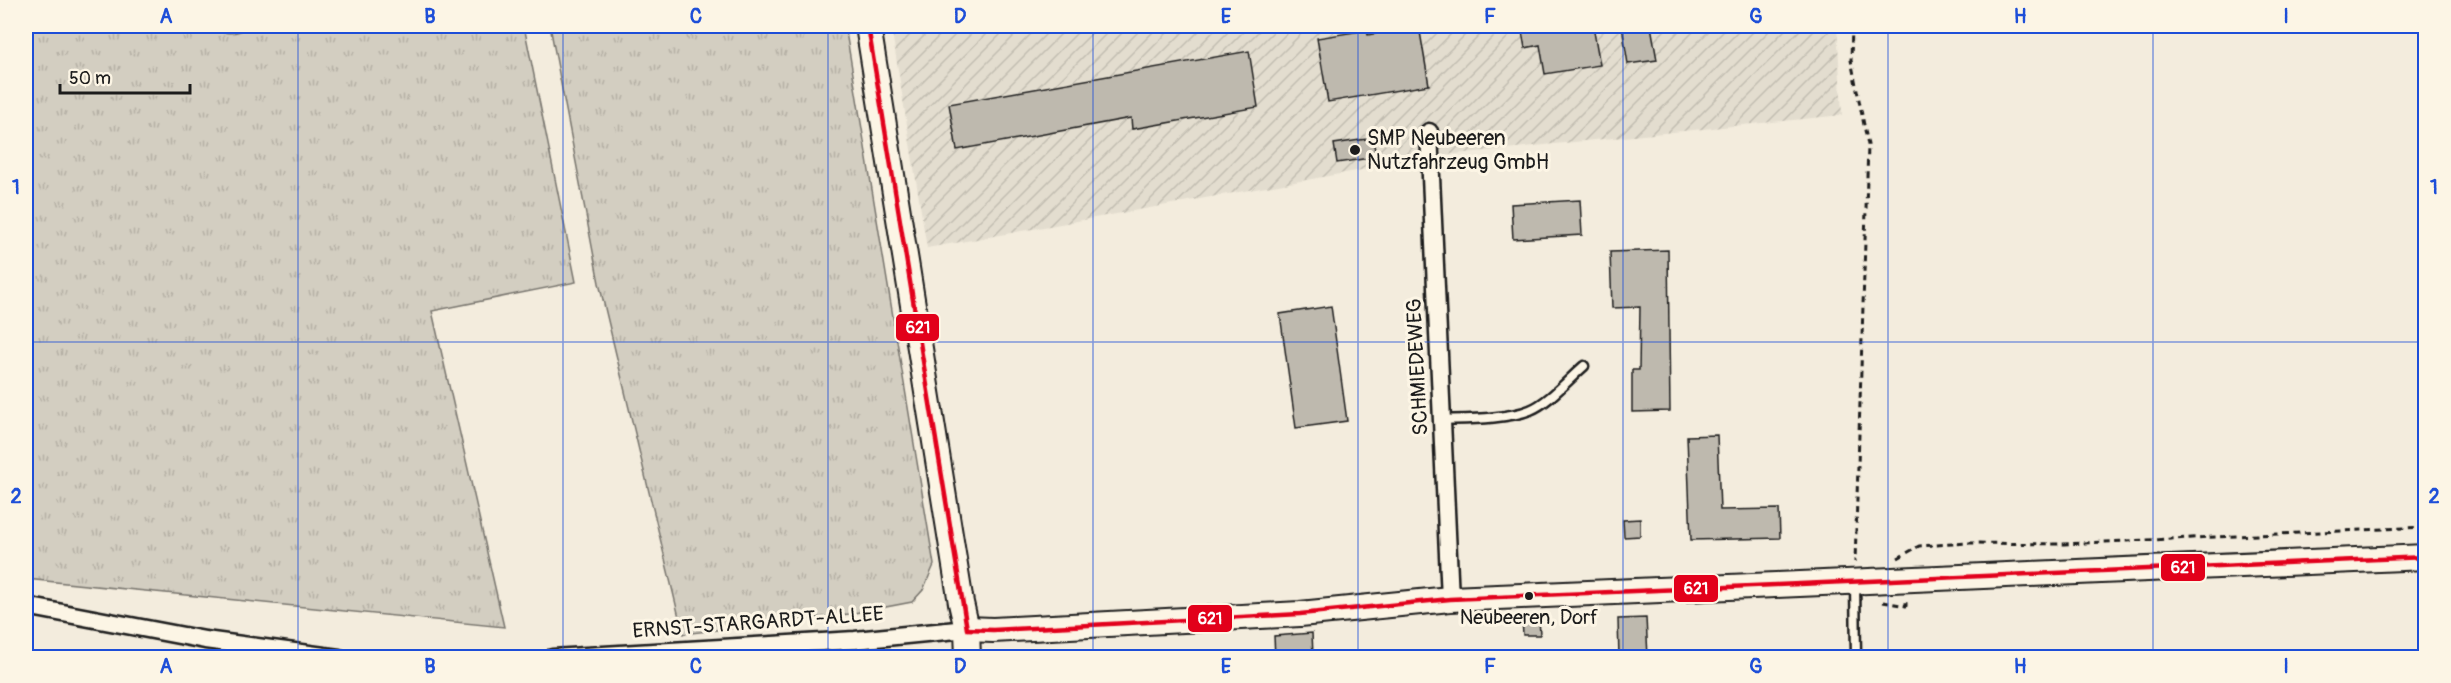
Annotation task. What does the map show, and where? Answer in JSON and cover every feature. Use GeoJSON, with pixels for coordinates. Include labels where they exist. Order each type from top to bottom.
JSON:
{"type":"FeatureCollection","features":[{"type":"Feature","properties":{"kind":"main road"},"geometry":{"type":"LineString","coordinates":[[868,26],[961,603],[968,629],[968,657]]}},
{"type":"Feature","properties":{"kind":"main road"},"geometry":{"type":"LineString","coordinates":[[968,629],[993,630],[1300,614],[1450,599],[2426,557]]}},
{"type":"Feature","properties":{"kind":"street","name":"SCHMIEDEWEG"},"geometry":{"type":"LineString","coordinates":[[1429,132],[1450,599]]}},
{"type":"Feature","properties":{"kind":"street"},"geometry":{"type":"LineString","coordinates":[[26,606],[205,640],[339,657]]}},
{"type":"Feature","properties":{"kind":"street","name":"ERNST-STARGARDT-ALLEE"},"geometry":{"type":"LineString","coordinates":[[552,657],[855,640],[968,629]]}},
{"type":"Feature","properties":{"kind":"lane"},"geometry":{"type":"LineString","coordinates":[[1442,420],[1496,417],[1530,410],[1584,366]]}},
{"type":"Feature","properties":{"kind":"lane"},"geometry":{"type":"LineString","coordinates":[[1855,583],[1856,657]]}},
{"type":"Feature","properties":{"kind":"path"},"geometry":{"type":"LineString","coordinates":[[1852,26],[1851,60],[1868,145],[1855,583]]}},
{"type":"Feature","properties":{"kind":"path"},"geometry":{"type":"LineString","coordinates":[[1906,554],[1919,546],[1968,543],[2064,544],[2426,527]]}},
{"type":"Feature","properties":{"kind":"shaded area"},"geometry":{"type":"Polygon","coordinates":[[[891,26],[1837,26],[1842,115],[1445,155],[927,248],[891,26]]]}},
{"type":"Feature","properties":{"kind":"green space"},"geometry":{"type":"Polygon","coordinates":[[[26,26],[206,26],[233,33],[250,26],[524,26],[576,282],[432,311],[504,627],[26,579],[26,26]]]}},
{"type":"Feature","properties":{"kind":"green space"},"geometry":{"type":"Polygon","coordinates":[[[550,26],[845,26],[934,565],[923,590],[912,602],[849,614],[683,634],[599,283],[550,26]]]}},
{"type":"Feature","properties":{"kind":"building"},"geometry":{"type":"Polygon","coordinates":[[[1419,26],[1429,85],[1328,102],[1317,38],[1367,30],[1368,35],[1419,26]]]}},
{"type":"Feature","properties":{"kind":"building"},"geometry":{"type":"Polygon","coordinates":[[[1521,26],[1593,26],[1600,65],[1545,74],[1540,45],[1525,48],[1521,26]]]}},
{"type":"Feature","properties":{"kind":"building"},"geometry":{"type":"Polygon","coordinates":[[[1622,26],[1651,26],[1657,60],[1628,64],[1622,26]]]}},
{"type":"Feature","properties":{"kind":"building"},"geometry":{"type":"Polygon","coordinates":[[[1249,51],[1258,107],[1132,129],[1131,118],[957,150],[949,104],[1249,51]]]}},
{"type":"Feature","properties":{"kind":"building","name":"SMP Neubeeren Nutzfahrzeug GmbH"},"geometry":{"type":"Polygon","coordinates":[[[1373,138],[1376,157],[1337,163],[1334,144],[1373,138]]]}},
{"type":"Feature","properties":{"kind":"building"},"geometry":{"type":"Polygon","coordinates":[[[1580,200],[1582,235],[1513,239],[1511,204],[1580,200]]]}},
{"type":"Feature","properties":{"kind":"building"},"geometry":{"type":"Polygon","coordinates":[[[1668,250],[1670,411],[1632,412],[1632,370],[1639,370],[1640,307],[1612,308],[1610,252],[1668,250]]]}},
{"type":"Feature","properties":{"kind":"building"},"geometry":{"type":"Polygon","coordinates":[[[1331,306],[1347,421],[1296,428],[1280,314],[1331,306]]]}},
{"type":"Feature","properties":{"kind":"building"},"geometry":{"type":"Polygon","coordinates":[[[1717,435],[1720,510],[1779,509],[1780,538],[1691,540],[1687,436],[1717,435]]]}},
{"type":"Feature","properties":{"kind":"building"},"geometry":{"type":"Polygon","coordinates":[[[1640,519],[1640,536],[1624,537],[1623,520],[1640,519]]]}},
{"type":"Feature","properties":{"kind":"building"},"geometry":{"type":"Polygon","coordinates":[[[1539,617],[1540,635],[1523,635],[1522,618],[1539,617]]]}},
{"type":"Feature","properties":{"kind":"building"},"geometry":{"type":"Polygon","coordinates":[[[1646,618],[1648,657],[1619,657],[1618,619],[1646,618]]]}},
{"type":"Feature","properties":{"kind":"building"},"geometry":{"type":"Polygon","coordinates":[[[1312,633],[1313,656],[1275,657],[1274,636],[1312,633]]]}},
{"type":"Feature","properties":{"kind":"transit line","name":"621"},"geometry":{"type":"LineString","coordinates":[[868,26],[967,629]]}},
{"type":"Feature","properties":{"kind":"transit line","name":"621"},"geometry":{"type":"LineString","coordinates":[[967,629],[993,630],[1300,614],[1450,599],[2426,557]]}},
{"type":"Feature","properties":{"kind":"place","name":"SMP Neubeeren Nutzfahrzeug GmbH"},"geometry":{"type":"Point","coordinates":[1355,150]}},
{"type":"Feature","properties":{"kind":"place","name":"Neubeeren, Dorf"},"geometry":{"type":"Point","coordinates":[1529,596]}}]}
